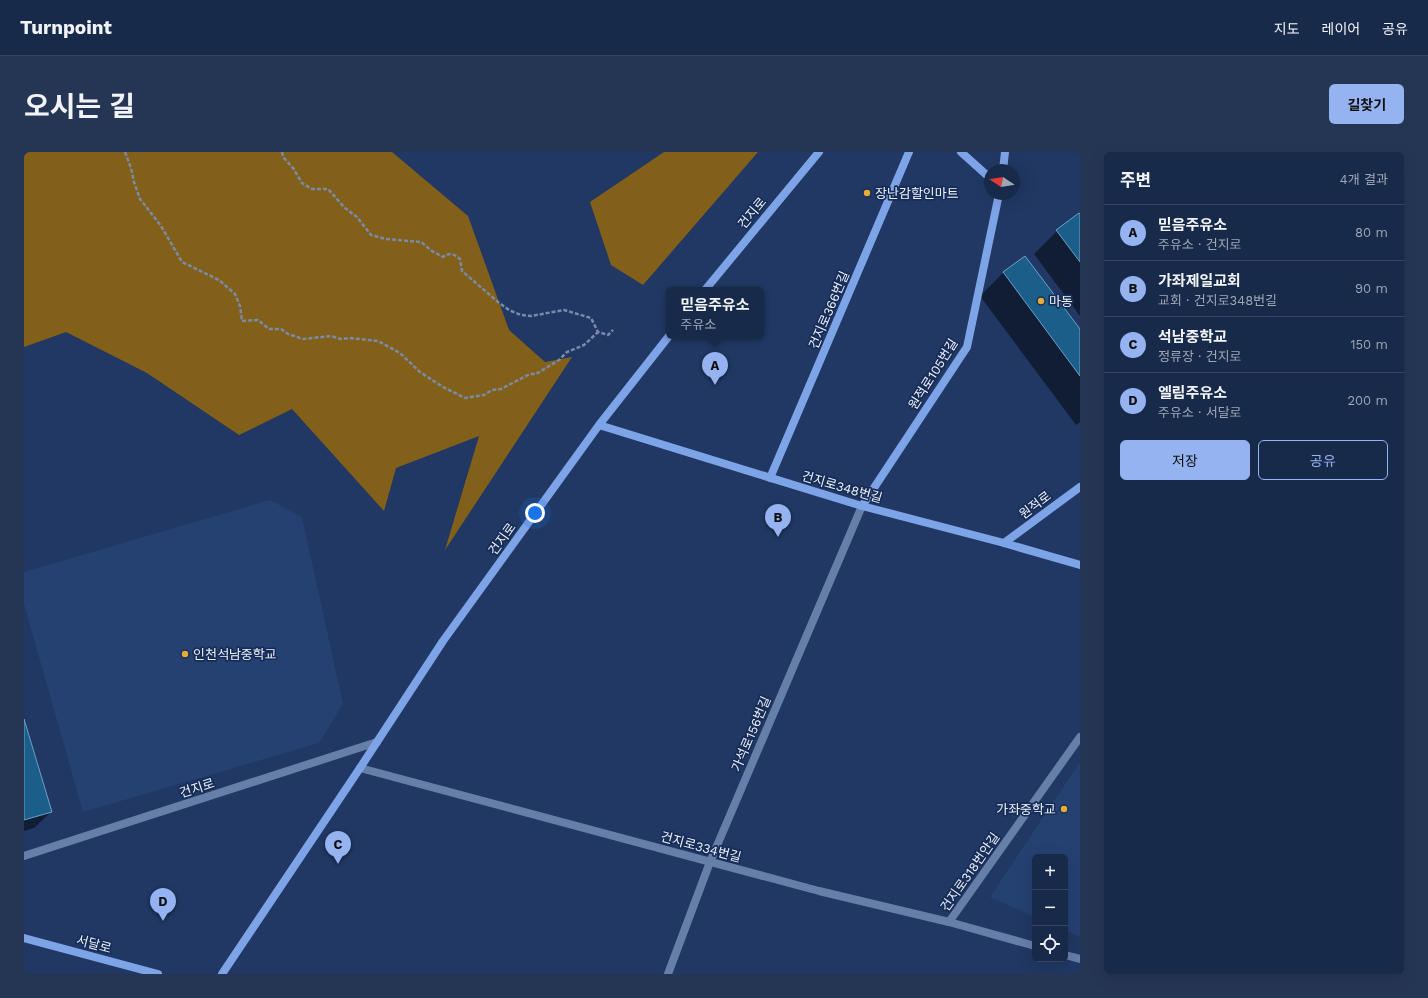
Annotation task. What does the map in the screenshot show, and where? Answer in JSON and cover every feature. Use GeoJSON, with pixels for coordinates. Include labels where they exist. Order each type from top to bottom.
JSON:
{"type":"FeatureCollection","features":[{"type":"Feature","properties":{"kind":"street","name":"건지로"},"geometry":{"type":"LineString","coordinates":[[707,287],[819,152]]}},
{"type":"Feature","properties":{"kind":"street","name":"건지로366번길"},"geometry":{"type":"LineString","coordinates":[[770,478],[910,152]]}},
{"type":"Feature","properties":{"kind":"street"},"geometry":{"type":"LineString","coordinates":[[961,152],[984,173]]}},
{"type":"Feature","properties":{"kind":"street"},"geometry":{"type":"LineString","coordinates":[[1004,164],[1005,152]]}},
{"type":"Feature","properties":{"kind":"street","name":"원적로105번길"},"geometry":{"type":"LineString","coordinates":[[862,506],[967,347],[998,200]]}},
{"type":"Feature","properties":{"kind":"street","name":"건지로"},"geometry":{"type":"LineString","coordinates":[[222,974],[443,641],[599,425],[667,339]]}},
{"type":"Feature","properties":{"kind":"street","name":"건지로348번길"},"geometry":{"type":"LineString","coordinates":[[599,425],[862,506],[1004,543],[1080,565]]}},
{"type":"Feature","properties":{"kind":"street","name":"원적로"},"geometry":{"type":"LineString","coordinates":[[1004,543],[1080,487]]}},
{"type":"Feature","properties":{"kind":"street","name":"가석로156번길"},"geometry":{"type":"LineString","coordinates":[[668,974],[710,862],[862,506]]}},
{"type":"Feature","properties":{"kind":"street","name":"건지로318번안길"},"geometry":{"type":"LineString","coordinates":[[949,922],[1080,737]]}},
{"type":"Feature","properties":{"kind":"street","name":"건지로"},"geometry":{"type":"LineString","coordinates":[[24,856],[377,742]]}},
{"type":"Feature","properties":{"kind":"street","name":"건지로334번길"},"geometry":{"type":"LineString","coordinates":[[360,768],[819,891],[949,922],[1032,945]]}},
{"type":"Feature","properties":{"kind":"street","name":"서달로"},"geometry":{"type":"LineString","coordinates":[[24,938],[158,974]]}},
{"type":"Feature","properties":{"kind":"street"},"geometry":{"type":"LineString","coordinates":[[1068,956],[1080,959]]}},
{"type":"Feature","properties":{"kind":"path"},"geometry":{"type":"LineString","coordinates":[[124,152],[131,168],[140,199],[161,226],[182,262],[219,280],[235,294],[240,306],[242,321],[258,320],[269,328],[281,329],[288,334],[303,339],[331,336],[341,339],[349,338],[378,341],[400,353],[420,372],[442,387],[465,398],[484,395],[492,390],[501,389],[530,374],[536,374],[559,360],[567,352],[584,345],[598,332]]}},
{"type":"Feature","properties":{"kind":"path"},"geometry":{"type":"LineString","coordinates":[[282,152],[283,157],[293,168],[302,183],[312,189],[328,189],[345,208],[357,217],[372,235],[386,239],[421,242],[432,251],[443,257],[448,254],[454,254],[460,259],[462,271],[509,310],[521,315],[531,316],[564,310],[591,318],[598,332],[608,335],[613,330]]}},
{"type":"Feature","properties":{"kind":"shaded area"},"geometry":{"type":"Polygon","coordinates":[[[24,152],[392,152],[468,216],[509,330],[545,362],[572,357],[445,550],[479,436],[396,468],[384,511],[292,409],[239,435],[147,373],[66,332],[24,347],[24,152]]]}},
{"type":"Feature","properties":{"kind":"shaded area"},"geometry":{"type":"Polygon","coordinates":[[[664,152],[758,152],[643,285],[611,265],[590,202],[664,152]]]}},
{"type":"Feature","properties":{"kind":"shaded area","name":"인천석남중학교"},"geometry":{"type":"Polygon","coordinates":[[[270,500],[302,517],[343,704],[319,743],[83,812],[24,604],[24,572],[270,500]]]}},
{"type":"Feature","properties":{"kind":"shaded area","name":"가좌중학교"},"geometry":{"type":"Polygon","coordinates":[[[1080,762],[1080,937],[1068,931],[1068,854],[1032,854],[1032,916],[990,897],[1080,762]]]}},
{"type":"Feature","properties":{"kind":"building"},"geometry":{"type":"Polygon","coordinates":[[[1079,213],[1080,214],[1080,262],[1056,230],[1079,213]]]}},
{"type":"Feature","properties":{"kind":"building","name":"마동"},"geometry":{"type":"Polygon","coordinates":[[[1025,256],[1080,329],[1080,376],[1003,272],[1025,256]]]}},
{"type":"Feature","properties":{"kind":"building"},"geometry":{"type":"Polygon","coordinates":[[[24,719],[52,812],[24,820],[24,719]]]}},
{"type":"Feature","properties":{"kind":"place","name":"장난감할인마트"},"geometry":{"type":"Point","coordinates":[867,193]}},
{"type":"Feature","properties":{"kind":"place","name":"마동"},"geometry":{"type":"Point","coordinates":[1041,301]}},
{"type":"Feature","properties":{"kind":"place","name":"믿음주유소"},"geometry":{"type":"Point","coordinates":[715,385]}},
{"type":"Feature","properties":{"kind":"place","name":"가좌제일교회"},"geometry":{"type":"Point","coordinates":[778,537]}},
{"type":"Feature","properties":{"kind":"place","name":"인천석남중학교"},"geometry":{"type":"Point","coordinates":[185,654]}},
{"type":"Feature","properties":{"kind":"place","name":"가좌중학교"},"geometry":{"type":"Point","coordinates":[1064,809]}},
{"type":"Feature","properties":{"kind":"place","name":"석남중학교"},"geometry":{"type":"Point","coordinates":[338,864]}},
{"type":"Feature","properties":{"kind":"place","name":"엘림주유소"},"geometry":{"type":"Point","coordinates":[163,921]}}]}
